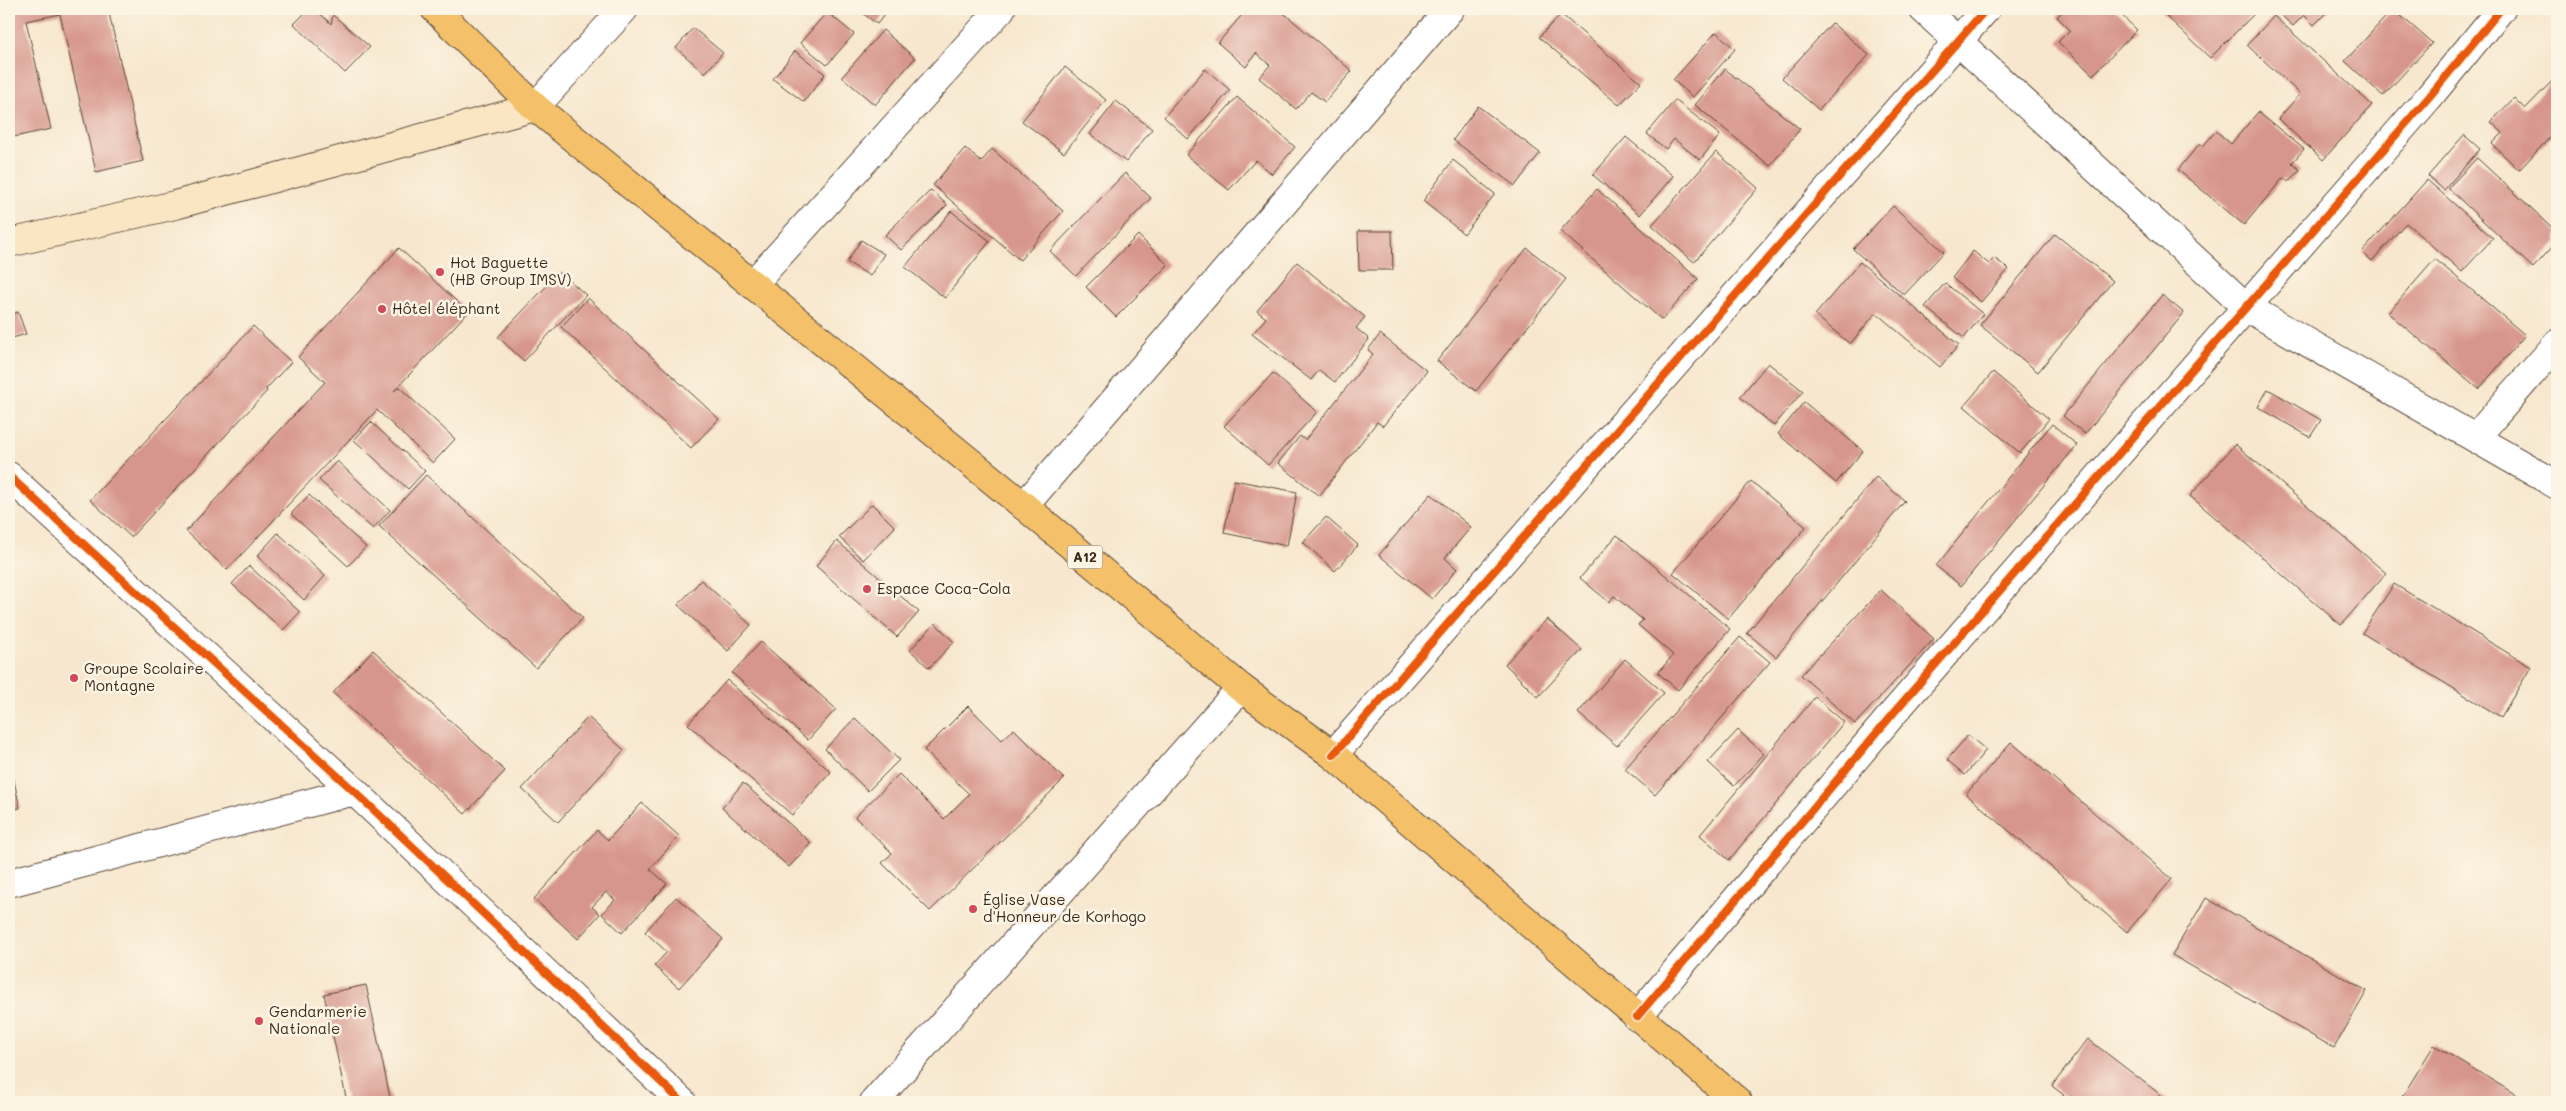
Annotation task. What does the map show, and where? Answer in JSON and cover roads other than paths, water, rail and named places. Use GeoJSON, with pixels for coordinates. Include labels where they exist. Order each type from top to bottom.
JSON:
{"type":"FeatureCollection","features":[{"type":"Feature","properties":{"kind":"main road","name":"A12"},"geometry":{"type":"LineString","coordinates":[[435,9],[535,107],[1024,506],[1241,688],[1333,755],[1738,1102]]}},
{"type":"Feature","properties":{"kind":"street"},"geometry":{"type":"LineString","coordinates":[[9,243],[175,205],[535,107],[624,9]]}},
{"type":"Feature","properties":{"kind":"street"},"geometry":{"type":"LineString","coordinates":[[752,284],[1001,9]]}},
{"type":"Feature","properties":{"kind":"street"},"geometry":{"type":"LineString","coordinates":[[1024,506],[1450,9]]}},
{"type":"Feature","properties":{"kind":"street"},"geometry":{"type":"LineString","coordinates":[[1923,9],[2246,307],[2557,485]]}},
{"type":"Feature","properties":{"kind":"street"},"geometry":{"type":"LineString","coordinates":[[1333,755],[1986,9]]}},
{"type":"Feature","properties":{"kind":"street"},"geometry":{"type":"LineString","coordinates":[[1637,1017],[1896,710],[2429,97],[2502,9]]}},
{"type":"Feature","properties":{"kind":"street"},"geometry":{"type":"LineString","coordinates":[[2475,438],[2557,344]]}},
{"type":"Feature","properties":{"kind":"street"},"geometry":{"type":"LineString","coordinates":[[9,476],[354,791],[682,1102]]}},
{"type":"Feature","properties":{"kind":"street"},"geometry":{"type":"LineString","coordinates":[[874,1102],[1241,688]]}},
{"type":"Feature","properties":{"kind":"street"},"geometry":{"type":"LineString","coordinates":[[9,884],[354,791]]}},
{"type":"Feature","properties":{"kind":"place","name":"Hot Baguette (HB Group IMSV)"},"geometry":{"type":"Point","coordinates":[440,272]}},
{"type":"Feature","properties":{"kind":"place","name":"Hôtel éléphant"},"geometry":{"type":"Point","coordinates":[382,309]}},
{"type":"Feature","properties":{"kind":"place","name":"Espace Coca-Cola"},"geometry":{"type":"Point","coordinates":[867,589]}},
{"type":"Feature","properties":{"kind":"place","name":"Groupe Scolaire Montagne"},"geometry":{"type":"Point","coordinates":[74,678]}},
{"type":"Feature","properties":{"kind":"place","name":"Église Vase d'Honneur de Korhogo"},"geometry":{"type":"Point","coordinates":[973,909]}},
{"type":"Feature","properties":{"kind":"place","name":"Gendarmerie Nationale"},"geometry":{"type":"Point","coordinates":[259,1021]}}]}
